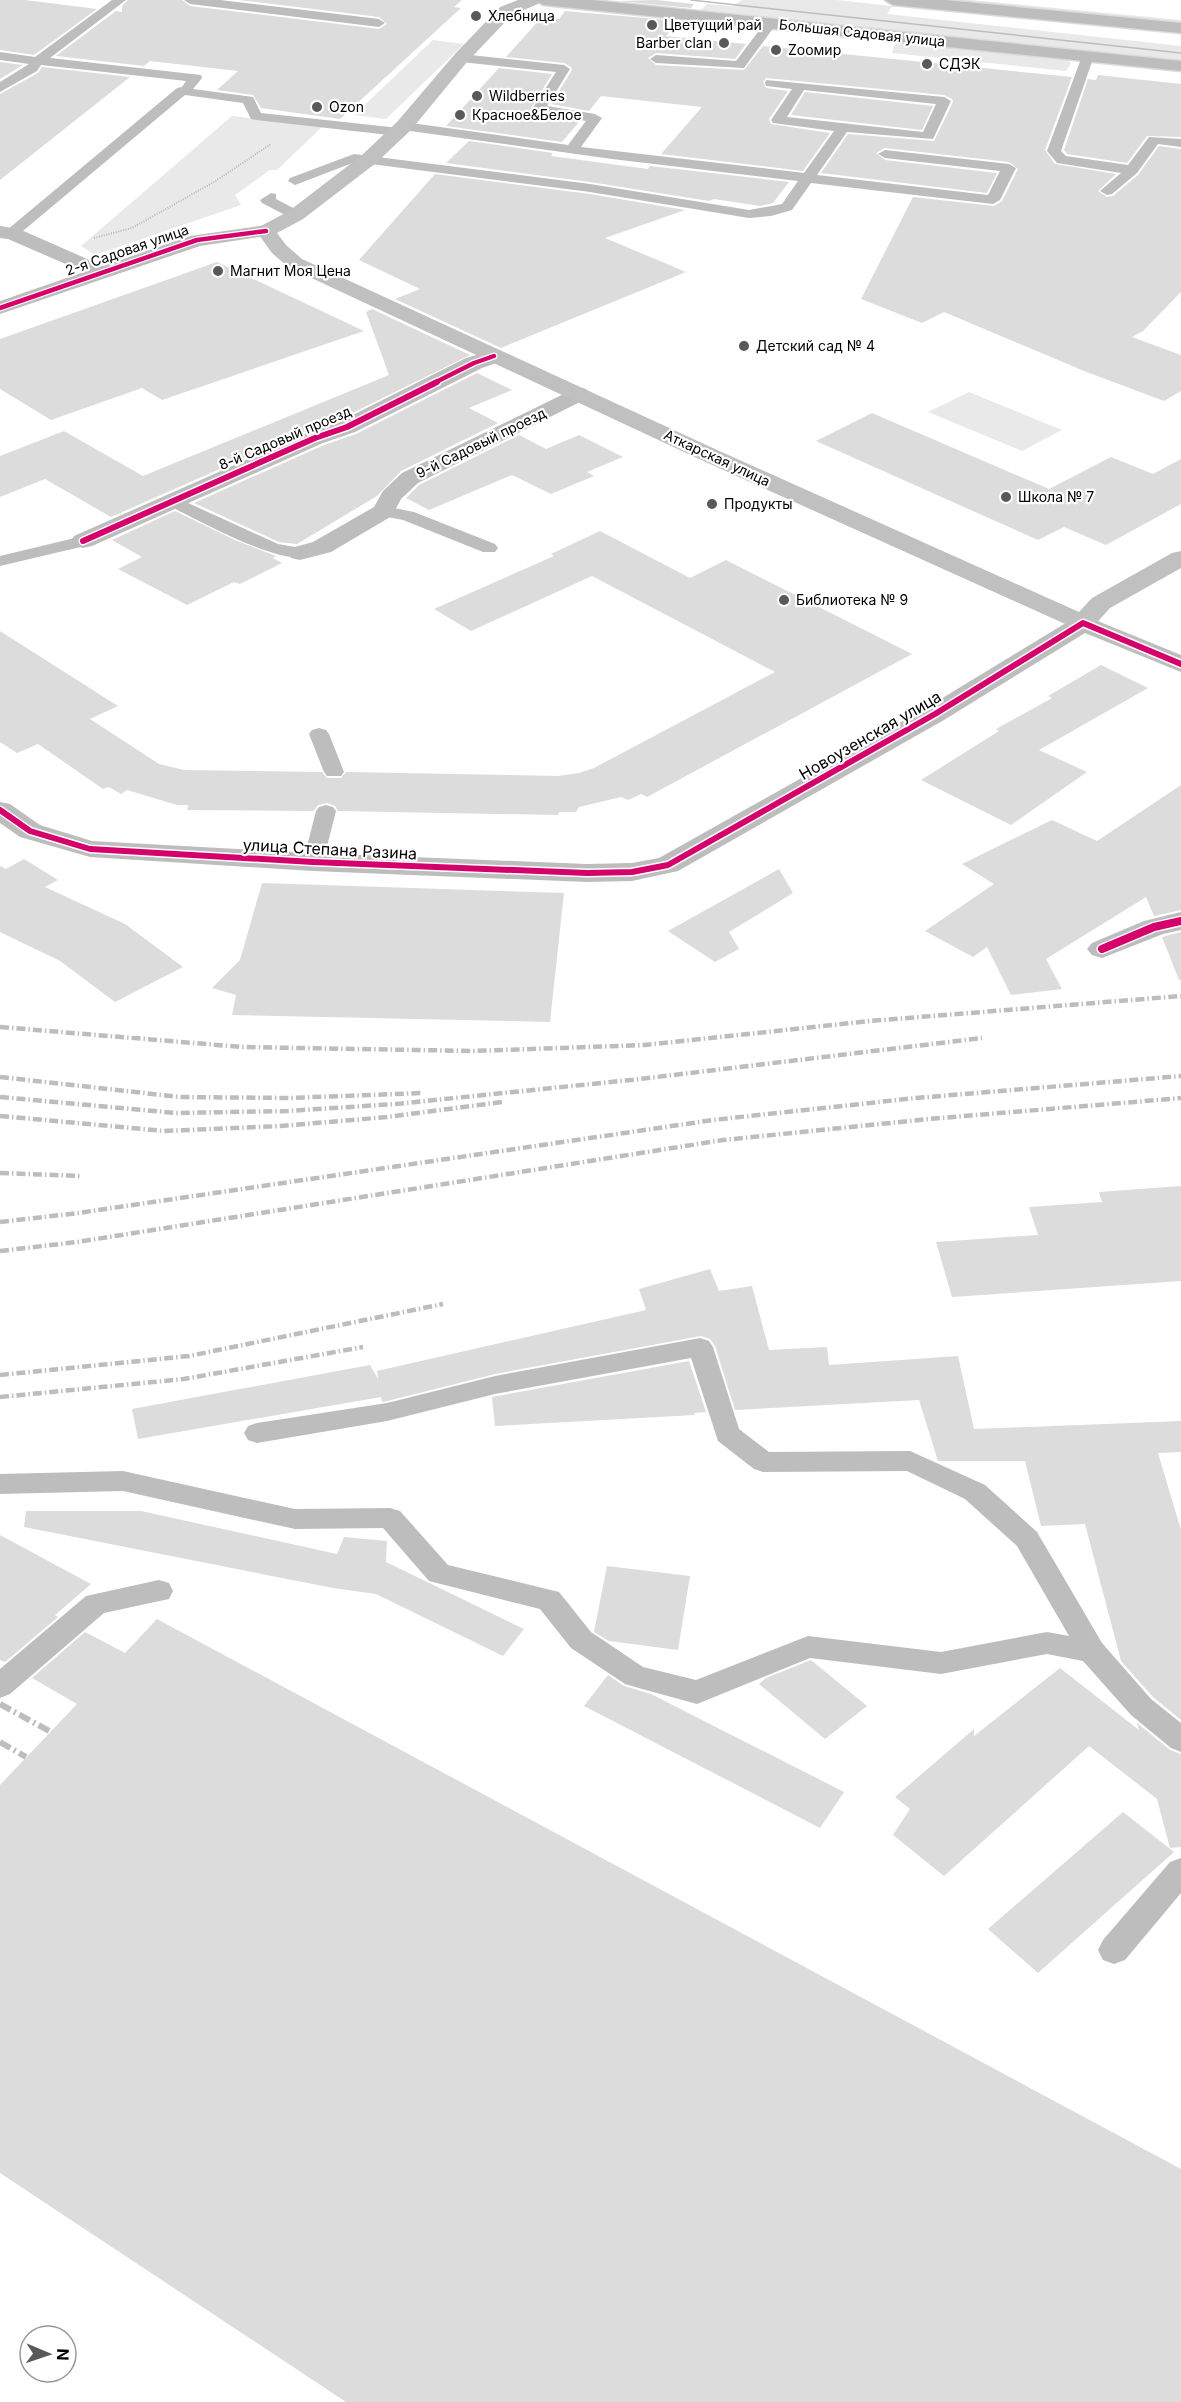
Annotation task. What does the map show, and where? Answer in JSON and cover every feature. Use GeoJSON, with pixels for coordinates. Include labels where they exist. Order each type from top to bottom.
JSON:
{"type":"FeatureCollection","features":[{"type":"Feature","properties":{"kind":"main road","name":"2-я Садовая улица"},"geometry":{"type":"LineString","coordinates":[[266,231],[296,214],[369,159],[401,129],[461,58],[506,11],[532,0]]}},
{"type":"Feature","properties":{"kind":"main road","name":"Аткарская улица"},"geometry":{"type":"LineString","coordinates":[[266,231],[279,249],[295,263],[494,356],[1083,623]]}},
{"type":"Feature","properties":{"kind":"main road","name":"Новоузенская улица"},"geometry":{"type":"LineString","coordinates":[[1083,623],[1101,603],[1181,558]]}},
{"type":"Feature","properties":{"kind":"street","name":"Большая Садовая улица"},"geometry":{"type":"LineString","coordinates":[[543,0],[1181,66]]}},
{"type":"Feature","properties":{"kind":"street"},"geometry":{"type":"LineString","coordinates":[[893,0],[1181,28]]}},
{"type":"Feature","properties":{"kind":"street","name":"2-я Садовая улица"},"geometry":{"type":"LineString","coordinates":[[0,308],[197,240],[266,231]]}},
{"type":"Feature","properties":{"kind":"street"},"geometry":{"type":"LineString","coordinates":[[6,232],[100,272]]}},
{"type":"Feature","properties":{"kind":"street","name":"8-й Садовый проезд"},"geometry":{"type":"LineString","coordinates":[[83,541],[315,438],[347,427],[474,363],[494,356]]}},
{"type":"Feature","properties":{"kind":"street","name":"9-й Садовый проезд"},"geometry":{"type":"LineString","coordinates":[[300,553],[322,547],[384,511],[391,496],[410,478],[578,394]]}},
{"type":"Feature","properties":{"kind":"street","name":"Аткарская улица"},"geometry":{"type":"LineString","coordinates":[[1083,623],[1181,664]]}},
{"type":"Feature","properties":{"kind":"street","name":"Новоузенская улица"},"geometry":{"type":"LineString","coordinates":[[668,865],[936,714],[1083,623]]}},
{"type":"Feature","properties":{"kind":"street","name":"улица Степана Разина"},"geometry":{"type":"LineString","coordinates":[[0,810],[30,831],[90,849],[313,862],[587,873],[632,872],[668,865]]}},
{"type":"Feature","properties":{"kind":"street"},"geometry":{"type":"LineString","coordinates":[[1102,949],[1154,927],[1181,921]]}},
{"type":"Feature","properties":{"kind":"lane"},"geometry":{"type":"LineString","coordinates":[[0,88],[23,74],[120,0]]}},
{"type":"Feature","properties":{"kind":"lane"},"geometry":{"type":"LineString","coordinates":[[190,0],[379,23]]}},
{"type":"Feature","properties":{"kind":"lane"},"geometry":{"type":"LineString","coordinates":[[656,59],[739,65],[771,23]]}},
{"type":"Feature","properties":{"kind":"lane"},"geometry":{"type":"LineString","coordinates":[[0,56],[196,78],[6,232]]}},
{"type":"Feature","properties":{"kind":"lane"},"geometry":{"type":"LineString","coordinates":[[1088,56],[1054,151],[1062,160],[1132,170]]}},
{"type":"Feature","properties":{"kind":"lane"},"geometry":{"type":"LineString","coordinates":[[461,58],[564,69],[539,109],[595,118],[572,149]]}},
{"type":"Feature","properties":{"kind":"lane"},"geometry":{"type":"LineString","coordinates":[[771,83],[800,86],[944,101],[928,136],[778,120],[800,86]]}},
{"type":"Feature","properties":{"kind":"lane"},"geometry":{"type":"LineString","coordinates":[[182,91],[248,100],[256,116],[401,129],[993,200],[1009,168],[885,154]]}},
{"type":"Feature","properties":{"kind":"lane"},"geometry":{"type":"LineString","coordinates":[[295,181],[354,158],[590,188],[749,214],[771,212],[787,207],[843,128]]}},
{"type":"Feature","properties":{"kind":"lane"},"geometry":{"type":"LineString","coordinates":[[1107,191],[1132,170],[1154,140],[1181,143]]}},
{"type":"Feature","properties":{"kind":"lane"},"geometry":{"type":"LineString","coordinates":[[590,188],[612,155]]}},
{"type":"Feature","properties":{"kind":"lane"},"geometry":{"type":"LineString","coordinates":[[271,197],[267,200],[296,214]]}},
{"type":"Feature","properties":{"kind":"lane"},"geometry":{"type":"LineString","coordinates":[[175,502],[273,548],[300,553]]}},
{"type":"Feature","properties":{"kind":"lane"},"geometry":{"type":"LineString","coordinates":[[384,511],[408,516],[489,548]]}},
{"type":"Feature","properties":{"kind":"lane"},"geometry":{"type":"LineString","coordinates":[[0,561],[83,541]]}},
{"type":"Feature","properties":{"kind":"lane"},"geometry":{"type":"LineString","coordinates":[[319,734],[334,772]]}},
{"type":"Feature","properties":{"kind":"lane"},"geometry":{"type":"LineString","coordinates":[[313,862],[326,811]]}},
{"type":"Feature","properties":{"kind":"lane"},"geometry":{"type":"LineString","coordinates":[[257,1433],[387,1412],[495,1385],[700,1347],[727,1434],[763,1462],[910,1461],[975,1492],[1027,1539],[1092,1651],[1141,1707],[1181,1740]]}},
{"type":"Feature","properties":{"kind":"lane"},"geometry":{"type":"LineString","coordinates":[[0,1484],[123,1481],[295,1519],[390,1518],[439,1573],[549,1600],[581,1640],[635,1676],[697,1692],[808,1647],[941,1664],[1047,1643],[1092,1651]]}},
{"type":"Feature","properties":{"kind":"lane"},"geometry":{"type":"LineString","coordinates":[[0,1686],[96,1604],[159,1591]]}},
{"type":"Feature","properties":{"kind":"lane"},"geometry":{"type":"LineString","coordinates":[[1114,1950],[1181,1871]]}},
{"type":"Feature","properties":{"kind":"path"},"geometry":{"type":"LineString","coordinates":[[91,239],[132,228],[214,182],[257,152],[308,122]]}},
{"type":"Feature","properties":{"kind":"shaded area"},"geometry":{"type":"Polygon","coordinates":[[[742,0],[836,0],[892,6],[887,14],[1181,46],[1181,61],[699,12],[707,4],[733,6],[742,0]]]}},
{"type":"Feature","properties":{"kind":"shaded area"},"geometry":{"type":"Polygon","coordinates":[[[915,0],[971,0],[1181,20],[1181,26],[915,0]]]}},
{"type":"Feature","properties":{"kind":"shaded area"},"geometry":{"type":"Polygon","coordinates":[[[433,40],[464,44],[386,119],[354,115],[433,40]]]}},
{"type":"Feature","properties":{"kind":"shaded area"},"geometry":{"type":"Polygon","coordinates":[[[896,41],[1064,58],[1071,63],[1066,71],[892,53],[896,41]]]}},
{"type":"Feature","properties":{"kind":"shaded area"},"geometry":{"type":"Polygon","coordinates":[[[232,116],[323,126],[277,170],[270,170],[235,195],[241,205],[95,255],[81,246],[232,116]]]}},
{"type":"Feature","properties":{"kind":"shaded area"},"geometry":{"type":"Polygon","coordinates":[[[969,392],[1062,430],[1022,451],[928,412],[969,392]]]}},
{"type":"Feature","properties":{"kind":"building"},"geometry":{"type":"Polygon","coordinates":[[[0,0],[25,0],[97,9],[34,55],[0,50],[0,0]]]}},
{"type":"Feature","properties":{"kind":"building"},"geometry":{"type":"Polygon","coordinates":[[[128,0],[182,0],[190,6],[379,29],[387,24],[379,17],[239,0],[462,0],[454,7],[461,8],[340,119],[261,108],[253,95],[217,90],[238,71],[150,61],[144,66],[56,56],[116,11],[122,12],[122,6],[128,0]]]}},
{"type":"Feature","properties":{"kind":"building"},"geometry":{"type":"Polygon","coordinates":[[[656,0],[694,4],[691,8],[619,1],[656,0]]]}},
{"type":"Feature","properties":{"kind":"building"},"geometry":{"type":"Polygon","coordinates":[[[565,11],[679,21],[666,36],[746,44],[735,59],[656,53],[648,58],[656,65],[744,70],[763,46],[1072,77],[1045,150],[1055,164],[1116,174],[1098,191],[1107,197],[1113,196],[1138,175],[1159,146],[1181,149],[1181,292],[1143,331],[1132,337],[1181,355],[1181,391],[1164,401],[1084,371],[944,312],[922,323],[861,299],[913,197],[994,206],[1002,201],[1018,169],[1009,162],[885,148],[876,153],[885,160],[997,173],[987,193],[821,173],[848,134],[934,141],[953,102],[952,99],[944,95],[766,78],[763,82],[766,88],[788,91],[769,119],[771,124],[830,133],[803,171],[661,154],[702,107],[601,96],[589,111],[551,104],[572,70],[571,67],[564,63],[506,57],[542,17],[559,19],[565,11]]]}},
{"type":"Feature","properties":{"kind":"building"},"geometry":{"type":"Polygon","coordinates":[[[0,62],[23,65],[0,79],[0,62]]]}},
{"type":"Feature","properties":{"kind":"building"},"geometry":{"type":"Polygon","coordinates":[[[42,67],[130,77],[0,180],[0,94],[38,73],[42,67]]]}},
{"type":"Feature","properties":{"kind":"building"},"geometry":{"type":"Polygon","coordinates":[[[499,68],[552,74],[530,110],[539,115],[579,122],[562,142],[446,126],[499,68]]]}},
{"type":"Feature","properties":{"kind":"building"},"geometry":{"type":"Polygon","coordinates":[[[1098,75],[1181,84],[1181,137],[1147,136],[1127,163],[1067,154],[1064,150],[1088,79],[1096,80],[1098,75]]]}},
{"type":"Feature","properties":{"kind":"building"},"geometry":{"type":"Polygon","coordinates":[[[805,92],[933,106],[922,130],[791,115],[805,92]]]}},
{"type":"Feature","properties":{"kind":"building"},"geometry":{"type":"Polygon","coordinates":[[[469,141],[553,153],[551,156],[648,169],[650,166],[789,182],[773,203],[760,206],[714,199],[709,201],[446,163],[469,141]]]}},
{"type":"Feature","properties":{"kind":"building"},"geometry":{"type":"Polygon","coordinates":[[[435,174],[590,194],[685,210],[605,238],[686,272],[501,348],[395,299],[420,289],[359,260],[435,174]]]}},
{"type":"Feature","properties":{"kind":"building"},"geometry":{"type":"Polygon","coordinates":[[[217,262],[364,331],[162,400],[142,388],[51,420],[0,389],[0,339],[217,262]]]}},
{"type":"Feature","properties":{"kind":"building"},"geometry":{"type":"Polygon","coordinates":[[[372,309],[470,355],[338,420],[306,431],[111,517],[45,479],[0,497],[0,456],[64,431],[143,476],[389,375],[366,312],[372,309]]]}},
{"type":"Feature","properties":{"kind":"building"},"geometry":{"type":"Polygon","coordinates":[[[477,373],[512,390],[469,408],[498,423],[401,471],[377,496],[297,544],[279,542],[194,503],[324,445],[356,434],[477,373]]]}},
{"type":"Feature","properties":{"kind":"building"},"geometry":{"type":"Polygon","coordinates":[[[872,413],[1049,489],[1111,457],[1153,474],[1181,459],[1181,504],[1106,545],[1064,527],[1038,540],[816,441],[872,413]]]}},
{"type":"Feature","properties":{"kind":"building"},"geometry":{"type":"Polygon","coordinates":[[[519,435],[546,449],[579,435],[623,457],[587,472],[594,476],[551,494],[512,475],[429,510],[406,498],[419,485],[519,435]]]}},
{"type":"Feature","properties":{"kind":"building"},"geometry":{"type":"Polygon","coordinates":[[[175,511],[237,541],[276,556],[273,558],[282,563],[240,584],[234,582],[187,605],[118,569],[142,557],[112,540],[175,511]]]}},
{"type":"Feature","properties":{"kind":"building"},"geometry":{"type":"Polygon","coordinates":[[[600,531],[690,578],[726,560],[912,654],[647,797],[641,794],[628,800],[621,797],[579,807],[576,812],[559,812],[558,815],[338,811],[335,806],[327,803],[318,805],[314,811],[187,810],[188,805],[177,805],[127,790],[121,794],[109,787],[103,789],[38,744],[17,753],[0,742],[0,631],[118,706],[90,719],[159,764],[184,770],[322,772],[327,778],[341,778],[346,772],[558,776],[579,773],[594,768],[775,672],[592,576],[471,631],[434,609],[554,556],[551,554],[600,531]]]}},
{"type":"Feature","properties":{"kind":"building"},"geometry":{"type":"Polygon","coordinates":[[[1101,665],[1148,688],[1039,750],[1087,772],[1011,825],[921,780],[999,731],[996,729],[1052,698],[1048,696],[1101,665]]]}},
{"type":"Feature","properties":{"kind":"building"},"geometry":{"type":"Polygon","coordinates":[[[1181,785],[1181,910],[1154,916],[1146,897],[1046,959],[1062,989],[1011,995],[987,947],[973,957],[925,931],[994,884],[962,864],[1052,820],[1097,841],[1181,785]]]}},
{"type":"Feature","properties":{"kind":"building"},"geometry":{"type":"Polygon","coordinates":[[[24,859],[58,880],[45,887],[125,924],[183,967],[115,1002],[60,961],[0,932],[0,866],[6,869],[24,859]]]}},
{"type":"Feature","properties":{"kind":"building"},"geometry":{"type":"Polygon","coordinates":[[[779,869],[793,893],[729,932],[739,949],[715,962],[668,931],[779,869]]]}},
{"type":"Feature","properties":{"kind":"building"},"geometry":{"type":"Polygon","coordinates":[[[262,883],[564,893],[550,1022],[232,1015],[236,995],[212,988],[240,960],[262,883]]]}},
{"type":"Feature","properties":{"kind":"building"},"geometry":{"type":"Polygon","coordinates":[[[1181,932],[1181,980],[1179,980],[1162,937],[1181,932]]]}},
{"type":"Feature","properties":{"kind":"building"},"geometry":{"type":"Polygon","coordinates":[[[1181,1186],[1181,1281],[952,1297],[936,1242],[1038,1235],[1029,1207],[1102,1202],[1099,1192],[1181,1186]]]}},
{"type":"Feature","properties":{"kind":"building"},"geometry":{"type":"Polygon","coordinates":[[[710,1269],[719,1291],[752,1286],[769,1350],[827,1347],[829,1365],[958,1356],[974,1429],[1181,1421],[1181,1452],[1158,1453],[1181,1530],[1181,1720],[1153,1697],[1121,1661],[1085,1524],[1041,1526],[1025,1461],[938,1461],[919,1400],[735,1410],[715,1346],[710,1339],[701,1336],[495,1374],[382,1402],[381,1397],[138,1439],[132,1409],[370,1365],[378,1379],[377,1371],[646,1310],[639,1289],[710,1269]]]}},
{"type":"Feature","properties":{"kind":"building"},"geometry":{"type":"Polygon","coordinates":[[[689,1361],[706,1412],[694,1413],[695,1415],[495,1426],[492,1397],[689,1361]]]}},
{"type":"Feature","properties":{"kind":"building"},"geometry":{"type":"Polygon","coordinates":[[[26,1511],[141,1511],[337,1554],[344,1537],[387,1541],[386,1562],[524,1629],[503,1656],[376,1594],[333,1588],[24,1527],[26,1511]]]}},
{"type":"Feature","properties":{"kind":"building"},"geometry":{"type":"Polygon","coordinates":[[[0,1535],[91,1584],[55,1615],[58,1617],[5,1662],[0,1660],[0,1535]]]}},
{"type":"Feature","properties":{"kind":"building"},"geometry":{"type":"Polygon","coordinates":[[[607,1566],[690,1576],[678,1650],[609,1641],[594,1632],[607,1566]]]}},
{"type":"Feature","properties":{"kind":"building"},"geometry":{"type":"Polygon","coordinates":[[[157,1619],[1181,2169],[1181,2402],[346,2402],[0,2173],[0,1785],[77,1704],[32,1678],[85,1632],[125,1653],[157,1619]]]}},
{"type":"Feature","properties":{"kind":"building"},"geometry":{"type":"Polygon","coordinates":[[[811,1660],[867,1706],[825,1739],[759,1684],[766,1678],[811,1660]]]}},
{"type":"Feature","properties":{"kind":"building"},"geometry":{"type":"Polygon","coordinates":[[[1060,1668],[1139,1730],[1137,1723],[1170,1750],[1181,1754],[1181,1847],[1170,1848],[1157,1799],[1089,1746],[944,1876],[893,1835],[910,1809],[895,1797],[974,1729],[974,1736],[1060,1668]]]}},
{"type":"Feature","properties":{"kind":"building"},"geometry":{"type":"Polygon","coordinates":[[[608,1675],[624,1686],[651,1694],[844,1792],[820,1828],[584,1706],[608,1675]]]}},
{"type":"Feature","properties":{"kind":"building"},"geometry":{"type":"Polygon","coordinates":[[[1123,1812],[1174,1852],[1038,1973],[988,1929],[1123,1812]]]}},
{"type":"Feature","properties":{"kind":"tram line"},"geometry":{"type":"LineString","coordinates":[[691,0],[1181,53]]}},
{"type":"Feature","properties":{"kind":"railway"},"geometry":{"type":"LineString","coordinates":[[0,1027],[242,1047],[474,1051],[645,1045],[870,1021],[1181,996]]}},
{"type":"Feature","properties":{"kind":"railway"},"geometry":{"type":"LineString","coordinates":[[0,1097],[175,1113],[287,1111],[396,1104],[640,1079],[982,1038]]}},
{"type":"Feature","properties":{"kind":"railway"},"geometry":{"type":"LineString","coordinates":[[0,1222],[78,1213],[713,1120],[916,1098],[1181,1076]]}},
{"type":"Feature","properties":{"kind":"railway"},"geometry":{"type":"LineString","coordinates":[[0,1077],[180,1097],[289,1098],[422,1093]]}},
{"type":"Feature","properties":{"kind":"railway"},"geometry":{"type":"LineString","coordinates":[[0,1251],[77,1242],[723,1140],[929,1119],[1181,1098]]}},
{"type":"Feature","properties":{"kind":"railway"},"geometry":{"type":"LineString","coordinates":[[0,1116],[164,1131],[281,1126],[387,1117],[502,1102]]}},
{"type":"Feature","properties":{"kind":"railway"},"geometry":{"type":"LineString","coordinates":[[0,1173],[80,1176]]}},
{"type":"Feature","properties":{"kind":"railway"},"geometry":{"type":"LineString","coordinates":[[0,1375],[189,1356],[443,1304]]}},
{"type":"Feature","properties":{"kind":"railway"},"geometry":{"type":"LineString","coordinates":[[0,1397],[184,1379],[363,1347]]}},
{"type":"Feature","properties":{"kind":"railway"},"geometry":{"type":"LineString","coordinates":[[0,1704],[51,1732]]}},
{"type":"Feature","properties":{"kind":"railway"},"geometry":{"type":"LineString","coordinates":[[0,1742],[26,1757]]}},
{"type":"Feature","properties":{"kind":"cycle path"},"geometry":{"type":"LineString","coordinates":[[0,308],[197,240],[266,231]]}},
{"type":"Feature","properties":{"kind":"cycle path"},"geometry":{"type":"LineString","coordinates":[[83,541],[315,438],[347,427],[474,363],[494,356]]}},
{"type":"Feature","properties":{"kind":"cycle path"},"geometry":{"type":"LineString","coordinates":[[0,810],[30,831],[90,849],[313,862],[587,873],[632,872],[668,865],[935,714],[1083,623],[1181,664]]}},
{"type":"Feature","properties":{"kind":"cycle path"},"geometry":{"type":"LineString","coordinates":[[1102,949],[1154,927],[1181,921]]}},
{"type":"Feature","properties":{"kind":"place","name":"Хлебница"},"geometry":{"type":"Point","coordinates":[476,16]}},
{"type":"Feature","properties":{"kind":"place","name":"Цветущий рай"},"geometry":{"type":"Point","coordinates":[652,25]}},
{"type":"Feature","properties":{"kind":"place","name":"Barber clan"},"geometry":{"type":"Point","coordinates":[724,43]}},
{"type":"Feature","properties":{"kind":"place","name":"Zooмир"},"geometry":{"type":"Point","coordinates":[776,50]}},
{"type":"Feature","properties":{"kind":"place","name":"СДЭК"},"geometry":{"type":"Point","coordinates":[927,64]}},
{"type":"Feature","properties":{"kind":"place","name":"Wildberries"},"geometry":{"type":"Point","coordinates":[477,96]}},
{"type":"Feature","properties":{"kind":"place","name":"Ozon"},"geometry":{"type":"Point","coordinates":[317,107]}},
{"type":"Feature","properties":{"kind":"place","name":"Красное&Белое"},"geometry":{"type":"Point","coordinates":[460,115]}},
{"type":"Feature","properties":{"kind":"place","name":"Магнит Моя Цена"},"geometry":{"type":"Point","coordinates":[218,271]}},
{"type":"Feature","properties":{"kind":"place","name":"Детский сад № 4"},"geometry":{"type":"Point","coordinates":[744,346]}},
{"type":"Feature","properties":{"kind":"place","name":"Школа № 7"},"geometry":{"type":"Point","coordinates":[1006,497]}},
{"type":"Feature","properties":{"kind":"place","name":"Продукты"},"geometry":{"type":"Point","coordinates":[712,504]}},
{"type":"Feature","properties":{"kind":"place","name":"Библиотека № 9"},"geometry":{"type":"Point","coordinates":[784,600]}}]}
